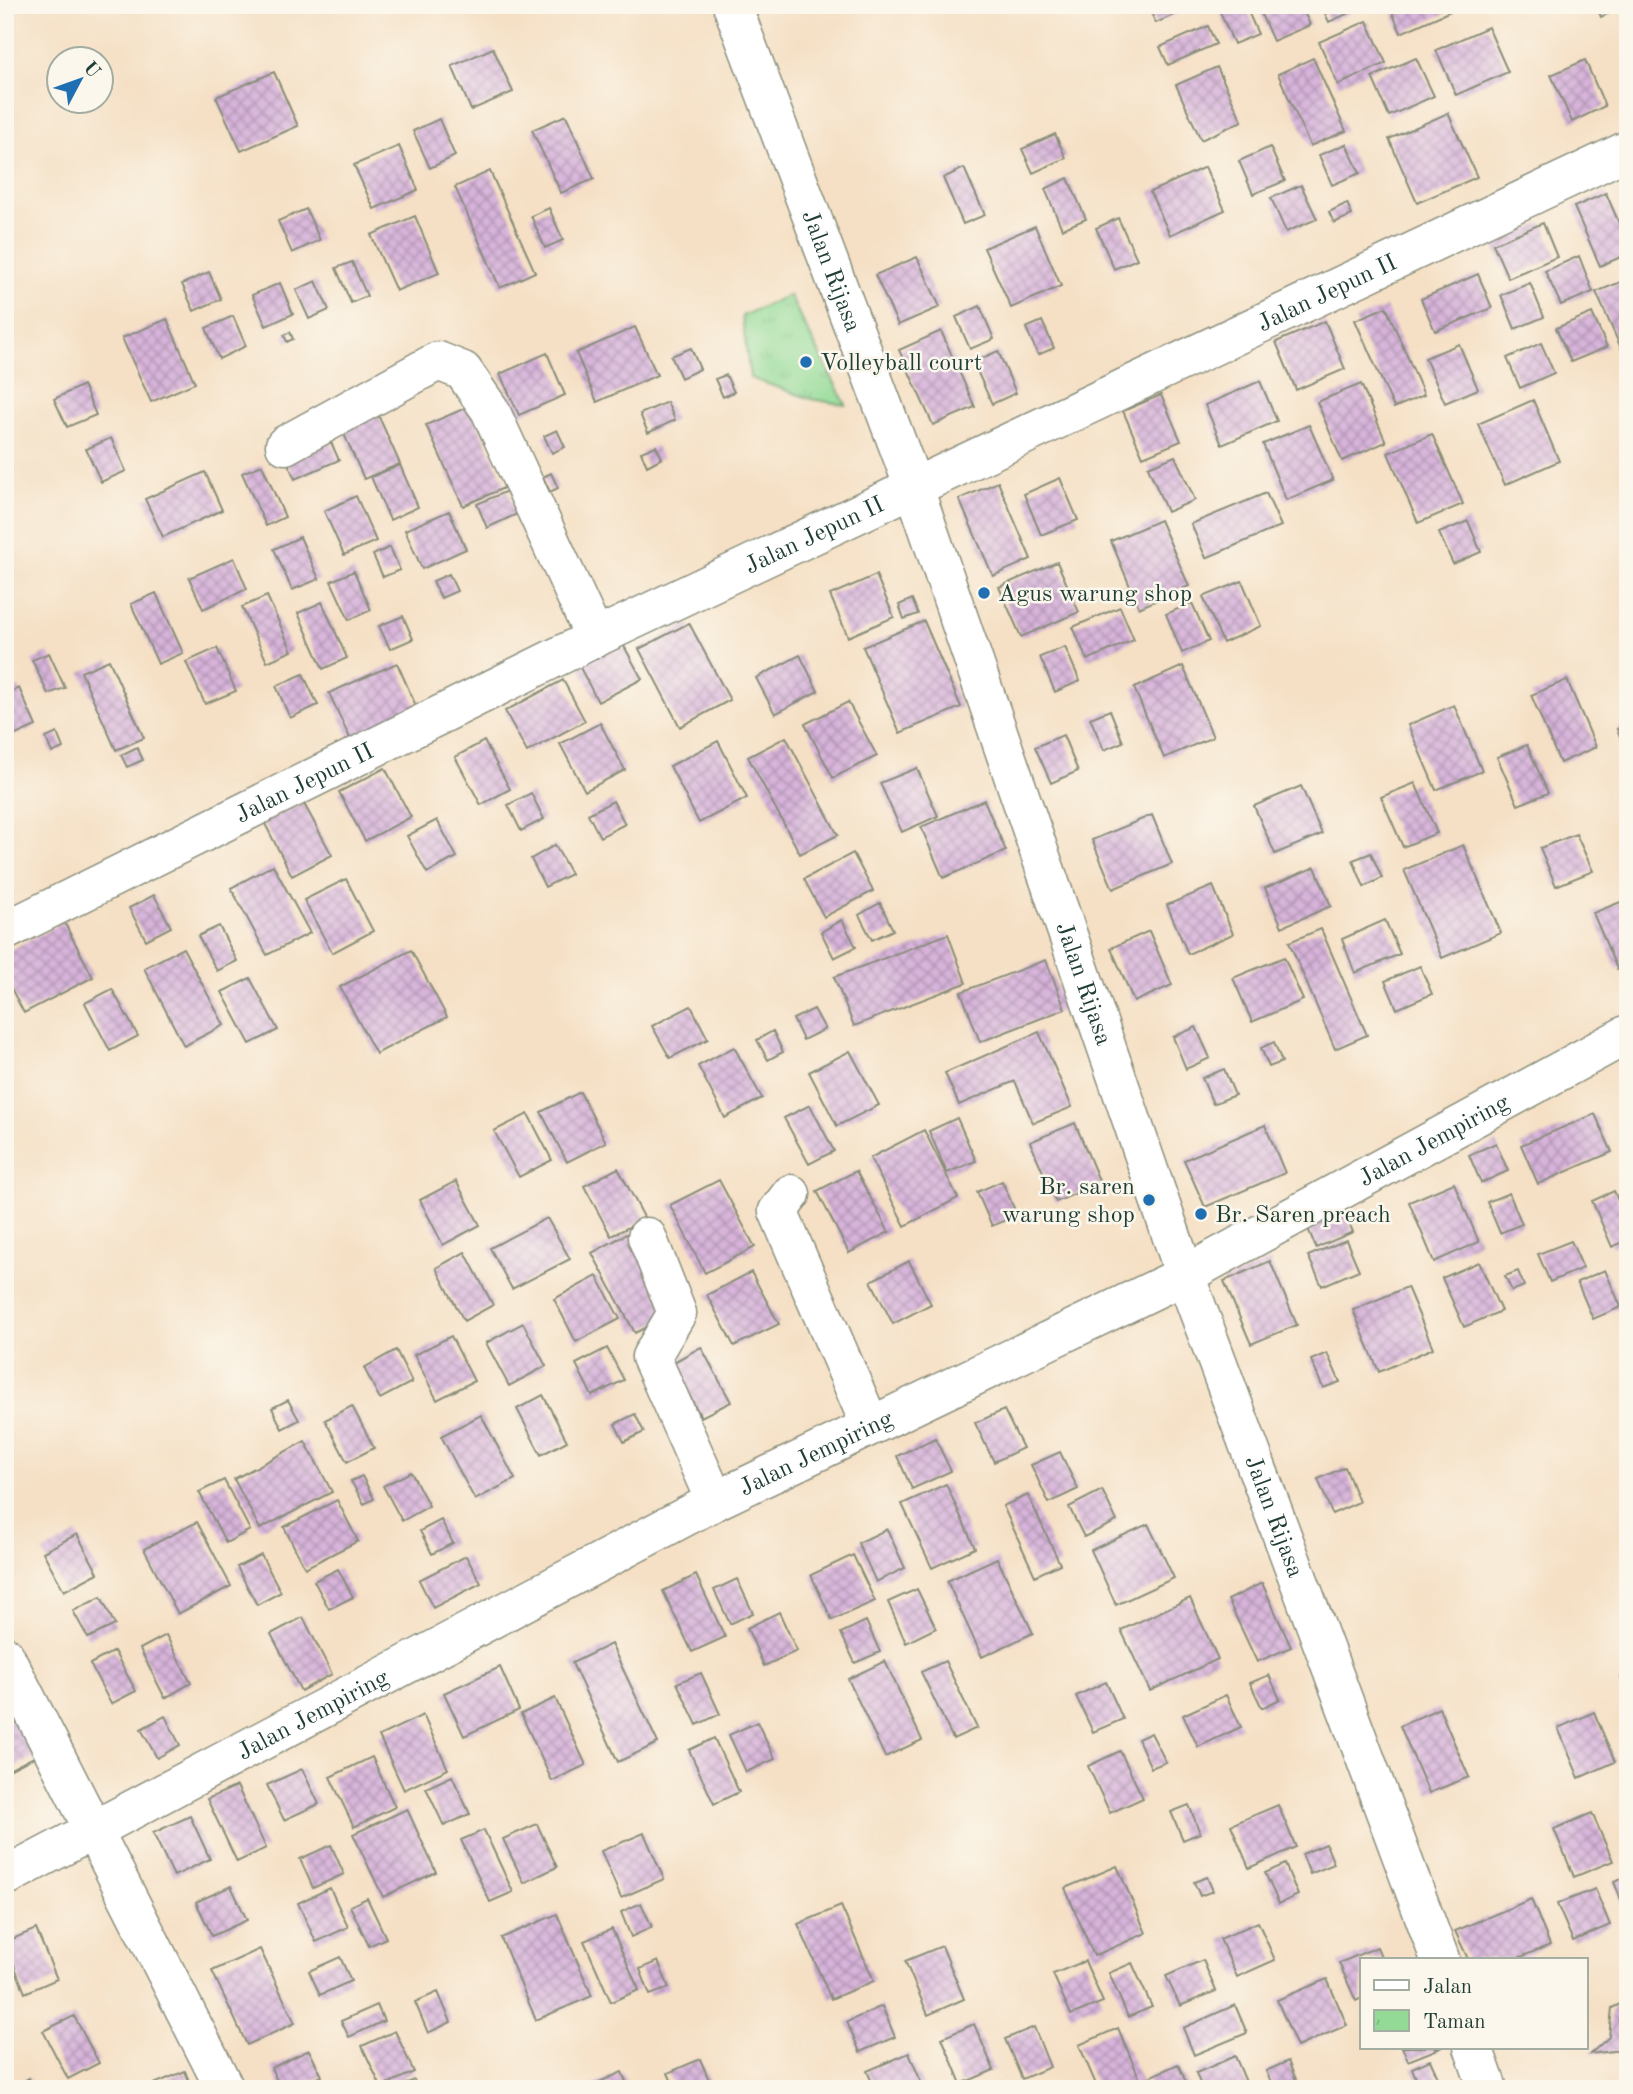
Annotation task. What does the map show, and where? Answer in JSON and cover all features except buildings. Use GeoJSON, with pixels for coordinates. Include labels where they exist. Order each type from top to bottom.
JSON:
{"type":"FeatureCollection","features":[{"type":"Feature","properties":{"kind":"street","name":"Jalan Rijasa"},"geometry":{"type":"LineString","coordinates":[[732,5],[913,485],[1185,1275],[1440,1958]]}},
{"type":"Feature","properties":{"kind":"street","name":"Jalan Jepun II"},"geometry":{"type":"LineString","coordinates":[[5,931],[595,638],[913,485],[1628,150]]}},
{"type":"Feature","properties":{"kind":"street"},"geometry":{"type":"LineString","coordinates":[[285,445],[438,361],[463,371],[490,410],[595,638]]}},
{"type":"Feature","properties":{"kind":"street","name":"Jalan Jempiring"},"geometry":{"type":"LineString","coordinates":[[5,1877],[715,1501],[1185,1275],[1628,1034]]}},
{"type":"Feature","properties":{"kind":"street"},"geometry":{"type":"LineString","coordinates":[[790,1194],[778,1211],[870,1425]]}},
{"type":"Feature","properties":{"kind":"street"},"geometry":{"type":"LineString","coordinates":[[647,1237],[677,1312],[651,1357],[715,1501]]}},
{"type":"Feature","properties":{"kind":"street"},"geometry":{"type":"LineString","coordinates":[[5,1656],[225,2089]]}},
{"type":"Feature","properties":{"kind":"street"},"geometry":{"type":"LineString","coordinates":[[1473,2048],[1488,2089]]}},
{"type":"Feature","properties":{"kind":"green space"},"geometry":{"type":"Polygon","coordinates":[[[789,295],[846,405],[811,399],[750,378],[742,316],[789,295]]]}},
{"type":"Feature","properties":{"kind":"place","name":"Volleyball court"},"geometry":{"type":"Point","coordinates":[806,362]}},
{"type":"Feature","properties":{"kind":"place","name":"Agus warung shop"},"geometry":{"type":"Point","coordinates":[984,593]}},
{"type":"Feature","properties":{"kind":"place","name":"Br. saren warung shop"},"geometry":{"type":"Point","coordinates":[1149,1200]}},
{"type":"Feature","properties":{"kind":"place","name":"Br. Saren preach"},"geometry":{"type":"Point","coordinates":[1201,1214]}}]}
